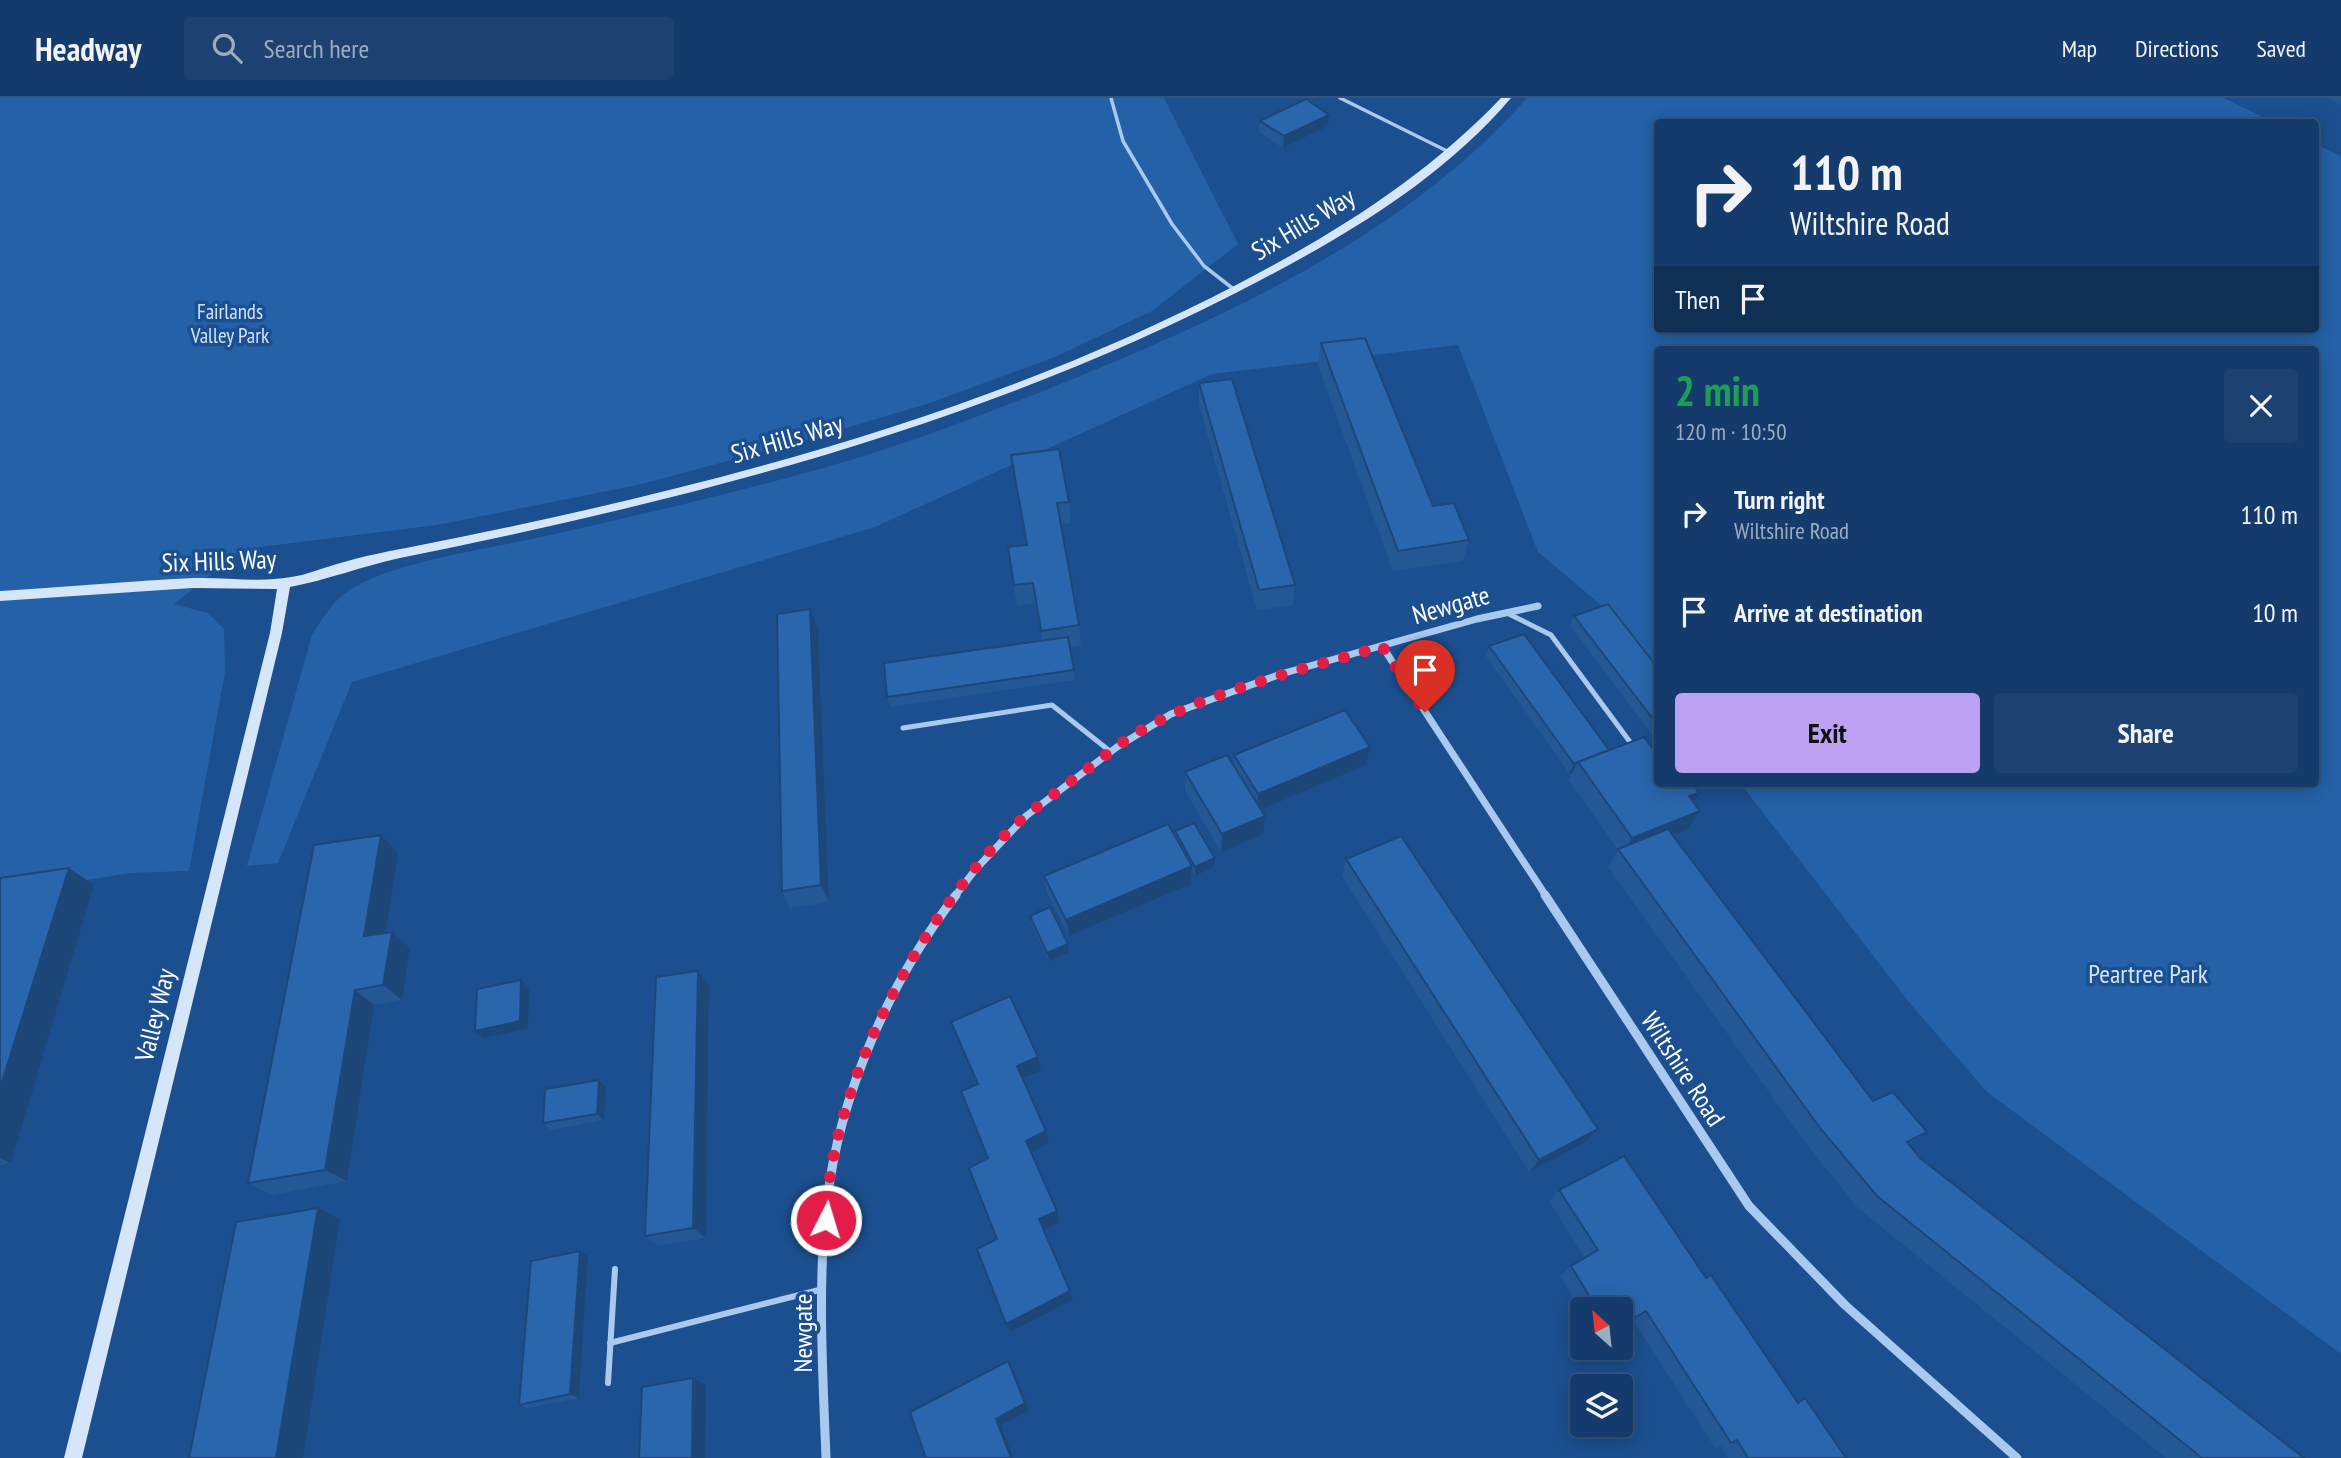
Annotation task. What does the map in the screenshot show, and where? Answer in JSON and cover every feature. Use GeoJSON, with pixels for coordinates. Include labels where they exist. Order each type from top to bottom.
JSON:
{"type":"FeatureCollection","features":[{"type":"Feature","properties":{"kind":"street","name":"Six Hills Way"},"geometry":{"type":"LineString","coordinates":[[0,596],[220,582],[284,583],[348,565],[567,520],[787,465],[1063,369],[1236,291],[1365,215],[1449,152],[1506,98]]}},
{"type":"Feature","properties":{"kind":"street","name":"Valley Way"},"geometry":{"type":"LineString","coordinates":[[73,1458],[276,633],[284,583]]}},
{"type":"Feature","properties":{"kind":"street","name":"Newgate"},"geometry":{"type":"LineString","coordinates":[[825,1458],[824,1289],[827,1197],[843,1123],[862,1060],[888,1000],[931,931],[975,871],[1012,828],[1143,729],[1184,708],[1239,688],[1503,611],[1538,606]]}},
{"type":"Feature","properties":{"kind":"street","name":"Wiltshire Road"},"geometry":{"type":"LineString","coordinates":[[1382,646],[1749,1206],[1793,1256],[2017,1458]]}},
{"type":"Feature","properties":{"kind":"lane"},"geometry":{"type":"LineString","coordinates":[[1111,98],[1123,141],[1172,224],[1204,266],[1236,291]]}},
{"type":"Feature","properties":{"kind":"lane"},"geometry":{"type":"LineString","coordinates":[[1340,98],[1449,152]]}},
{"type":"Feature","properties":{"kind":"lane"},"geometry":{"type":"LineString","coordinates":[[1503,611],[1550,635],[1630,741]]}},
{"type":"Feature","properties":{"kind":"lane"},"geometry":{"type":"LineString","coordinates":[[903,728],[1052,705],[1111,752]]}},
{"type":"Feature","properties":{"kind":"lane"},"geometry":{"type":"LineString","coordinates":[[608,1383],[615,1269]]}},
{"type":"Feature","properties":{"kind":"lane"},"geometry":{"type":"LineString","coordinates":[[610,1343],[824,1289]]}},
{"type":"Feature","properties":{"kind":"green space","name":"Fairlands Valley Park"},"geometry":{"type":"Polygon","coordinates":[[[0,98],[1164,98],[1238,244],[1152,311],[1055,357],[930,403],[642,484],[437,525],[243,549],[174,604],[208,613],[224,629],[225,672],[189,871],[131,873],[0,894],[0,98]]]}},
{"type":"Feature","properties":{"kind":"green space","name":"Peartree Park"},"geometry":{"type":"Polygon","coordinates":[[[1527,98],[2224,98],[2267,119],[1654,119],[1654,333],[2319,333],[2319,146],[2341,156],[2341,1354],[1987,1092],[1908,1001],[1743,787],[2319,787],[2319,346],[1654,346],[1654,671],[1608,611],[1538,552],[1458,345],[1212,374],[875,527],[352,682],[278,863],[247,866],[312,635],[334,604],[351,589],[370,579],[416,563],[662,509],[864,456],[973,418],[1080,376],[1201,324],[1320,262],[1431,188],[1481,145],[1527,98]]]}},
{"type":"Feature","properties":{"kind":"building"},"geometry":{"type":"Polygon","coordinates":[[[1306,99],[1329,115],[1284,136],[1260,121],[1306,99]]]}},
{"type":"Feature","properties":{"kind":"building"},"geometry":{"type":"Polygon","coordinates":[[[1365,338],[1433,506],[1454,503],[1469,540],[1398,551],[1321,343],[1365,338]]]}},
{"type":"Feature","properties":{"kind":"building"},"geometry":{"type":"Polygon","coordinates":[[[1232,379],[1295,585],[1259,590],[1199,383],[1232,379]]]}},
{"type":"Feature","properties":{"kind":"building"},"geometry":{"type":"Polygon","coordinates":[[[1059,449],[1069,502],[1057,503],[1079,625],[1041,631],[1033,583],[1014,585],[1008,547],[1027,545],[1011,455],[1059,449]]]}},
{"type":"Feature","properties":{"kind":"building"},"geometry":{"type":"Polygon","coordinates":[[[1608,604],[1654,663],[1654,720],[1574,616],[1608,604]]]}},
{"type":"Feature","properties":{"kind":"building"},"geometry":{"type":"Polygon","coordinates":[[[810,609],[821,885],[782,891],[777,614],[810,609]]]}},
{"type":"Feature","properties":{"kind":"building"},"geometry":{"type":"Polygon","coordinates":[[[1524,634],[1609,750],[1574,764],[1489,646],[1524,634]]]}},
{"type":"Feature","properties":{"kind":"building"},"geometry":{"type":"Polygon","coordinates":[[[1068,637],[1074,670],[887,697],[884,663],[1068,637]]]}},
{"type":"Feature","properties":{"kind":"building"},"geometry":{"type":"Polygon","coordinates":[[[1345,710],[1370,747],[1258,794],[1234,755],[1345,710]]]}},
{"type":"Feature","properties":{"kind":"building"},"geometry":{"type":"Polygon","coordinates":[[[1644,737],[1654,751],[1654,787],[1694,787],[1699,793],[1689,796],[1700,811],[1632,838],[1578,762],[1644,737]]]}},
{"type":"Feature","properties":{"kind":"building"},"geometry":{"type":"Polygon","coordinates":[[[1227,755],[1265,816],[1222,834],[1185,772],[1227,755]]]}},
{"type":"Feature","properties":{"kind":"building"},"geometry":{"type":"Polygon","coordinates":[[[1194,823],[1215,858],[1195,867],[1175,831],[1194,823]]]}},
{"type":"Feature","properties":{"kind":"building"},"geometry":{"type":"Polygon","coordinates":[[[1168,824],[1192,866],[1066,920],[1044,876],[1168,824]]]}},
{"type":"Feature","properties":{"kind":"building"},"geometry":{"type":"Polygon","coordinates":[[[1668,829],[1873,1101],[1893,1092],[1927,1132],[1907,1142],[1920,1158],[2304,1458],[2202,1458],[1877,1196],[1820,1128],[1618,849],[1668,829]]]}},
{"type":"Feature","properties":{"kind":"building"},"geometry":{"type":"Polygon","coordinates":[[[381,835],[364,936],[392,932],[383,985],[355,990],[325,1170],[248,1183],[314,845],[381,835]]]}},
{"type":"Feature","properties":{"kind":"building"},"geometry":{"type":"Polygon","coordinates":[[[1401,836],[1598,1129],[1539,1160],[1346,859],[1401,836]]]}},
{"type":"Feature","properties":{"kind":"building"},"geometry":{"type":"Polygon","coordinates":[[[69,868],[0,1088],[0,878],[69,868]]]}},
{"type":"Feature","properties":{"kind":"building"},"geometry":{"type":"Polygon","coordinates":[[[1050,907],[1068,944],[1047,953],[1030,916],[1050,907]]]}},
{"type":"Feature","properties":{"kind":"building"},"geometry":{"type":"Polygon","coordinates":[[[698,971],[693,1228],[645,1236],[656,977],[698,971]]]}},
{"type":"Feature","properties":{"kind":"building"},"geometry":{"type":"Polygon","coordinates":[[[521,980],[520,1021],[475,1031],[477,989],[521,980]]]}},
{"type":"Feature","properties":{"kind":"building"},"geometry":{"type":"Polygon","coordinates":[[[1010,996],[1038,1057],[1017,1066],[1046,1131],[1026,1141],[1057,1211],[1039,1219],[1070,1291],[1006,1324],[977,1249],[997,1239],[969,1168],[988,1158],[961,1091],[978,1084],[951,1022],[1010,996]]]}},
{"type":"Feature","properties":{"kind":"building"},"geometry":{"type":"Polygon","coordinates":[[[599,1080],[597,1114],[543,1123],[545,1089],[599,1080]]]}},
{"type":"Feature","properties":{"kind":"building"},"geometry":{"type":"Polygon","coordinates":[[[1624,1156],[1706,1278],[1711,1275],[1798,1403],[1805,1398],[1846,1458],[1748,1458],[1737,1440],[1731,1443],[1646,1311],[1633,1318],[1633,1297],[1590,1297],[1571,1266],[1598,1250],[1559,1190],[1624,1156]]]}},
{"type":"Feature","properties":{"kind":"building"},"geometry":{"type":"Polygon","coordinates":[[[318,1208],[276,1458],[189,1458],[236,1222],[318,1208]]]}},
{"type":"Feature","properties":{"kind":"building"},"geometry":{"type":"Polygon","coordinates":[[[580,1251],[570,1394],[519,1405],[531,1261],[580,1251]]]}},
{"type":"Feature","properties":{"kind":"building"},"geometry":{"type":"Polygon","coordinates":[[[1008,1361],[1025,1403],[996,1419],[1011,1458],[926,1458],[910,1412],[1008,1361]]]}},
{"type":"Feature","properties":{"kind":"building"},"geometry":{"type":"Polygon","coordinates":[[[693,1378],[692,1458],[639,1458],[642,1387],[693,1378]]]}},
{"type":"Feature","properties":{"kind":"route"},"geometry":{"type":"LineString","coordinates":[[826,1220],[827,1197],[843,1123],[862,1060],[888,1000],[931,931],[975,871],[1012,828],[1143,729],[1184,708],[1239,688],[1382,646],[1425,712]]}}]}
